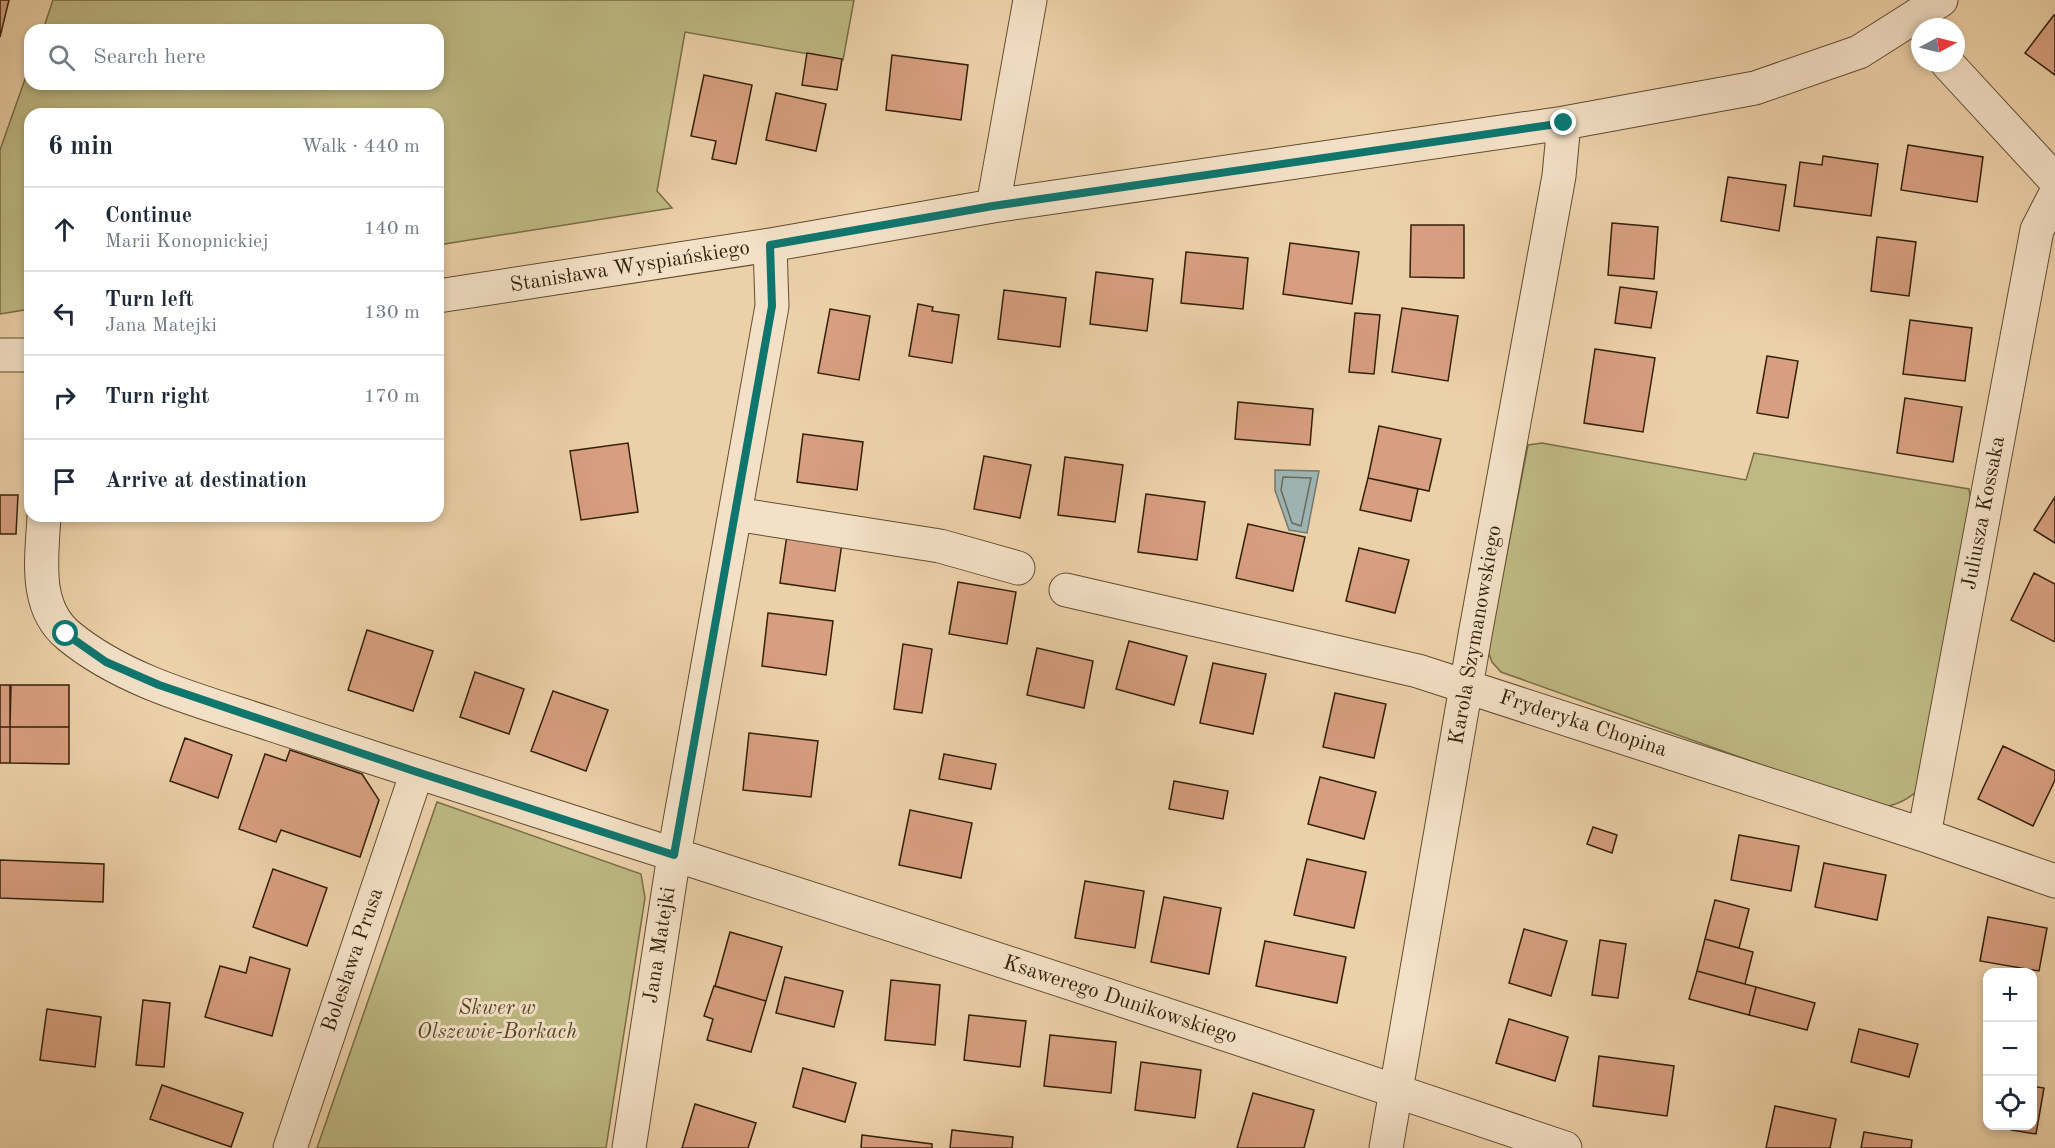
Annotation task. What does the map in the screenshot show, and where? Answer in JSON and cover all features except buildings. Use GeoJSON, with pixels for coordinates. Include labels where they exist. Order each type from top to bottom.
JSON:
{"type":"FeatureCollection","features":[{"type":"Feature","properties":{"kind":"street"},"geometry":{"type":"LineString","coordinates":[[993,206],[1030,0]]}},
{"type":"Feature","properties":{"kind":"street","name":"Stanisława Wyspiańskiego"},"geometry":{"type":"LineString","coordinates":[[444,295],[770,245],[993,206],[1564,123],[1755,88],[1860,52],[1912,16],[1941,0]]}},
{"type":"Feature","properties":{"kind":"street"},"geometry":{"type":"LineString","coordinates":[[1955,72],[2055,180]]}},
{"type":"Feature","properties":{"kind":"street","name":"Karola Szymanowskiego"},"geometry":{"type":"LineString","coordinates":[[1386,1148],[1466,686],[1559,176],[1564,123]]}},
{"type":"Feature","properties":{"kind":"street","name":"Juliusza Kossaka"},"geometry":{"type":"LineString","coordinates":[[1924,835],[2037,230],[2055,195]]}},
{"type":"Feature","properties":{"kind":"street","name":"Jana Matejki"},"geometry":{"type":"LineString","coordinates":[[629,1148],[674,855],[772,306],[770,245]]}},
{"type":"Feature","properties":{"kind":"street"},"geometry":{"type":"LineString","coordinates":[[0,355],[24,355]]}},
{"type":"Feature","properties":{"kind":"street"},"geometry":{"type":"LineString","coordinates":[[735,514],[940,546],[1018,568]]}},
{"type":"Feature","properties":{"kind":"street","name":"Ksawerego Dunikowskiego"},"geometry":{"type":"LineString","coordinates":[[44,522],[41,570],[46,607],[66,634],[106,662],[159,685],[417,772],[1565,1148]]}},
{"type":"Feature","properties":{"kind":"street","name":"Fryderyka Chopina"},"geometry":{"type":"LineString","coordinates":[[1066,590],[1418,671],[1924,835],[2055,881]]}},
{"type":"Feature","properties":{"kind":"street","name":"Bolesława Prusa"},"geometry":{"type":"LineString","coordinates":[[290,1148],[417,772]]}},
{"type":"Feature","properties":{"kind":"green space"},"geometry":{"type":"Polygon","coordinates":[[[53,0],[854,0],[843,60],[685,32],[657,191],[672,208],[444,244],[444,108],[24,108],[24,310],[0,314],[0,150],[24,82],[24,90],[444,90],[444,24],[45,24],[53,0]]]}},
{"type":"Feature","properties":{"kind":"green space"},"geometry":{"type":"Polygon","coordinates":[[[1542,443],[1746,480],[1754,453],[1969,489],[1972,509],[1922,786],[1903,801],[1880,807],[1501,672],[1492,662],[1488,651],[1528,445],[1542,443]]]}},
{"type":"Feature","properties":{"kind":"green space","name":"Skwer w Olszewie-Borkach"},"geometry":{"type":"Polygon","coordinates":[[[437,802],[641,874],[645,898],[606,1148],[317,1148],[437,802]]]}},
{"type":"Feature","properties":{"kind":"water"},"geometry":{"type":"Polygon","coordinates":[[[1275,470],[1319,471],[1307,533],[1289,530],[1275,490],[1275,470]]]}},
{"type":"Feature","properties":{"kind":"route"},"geometry":{"type":"LineString","coordinates":[[66,634],[106,662],[159,685],[238,713],[674,855],[772,306],[770,245],[993,206],[1564,123]]}}]}
